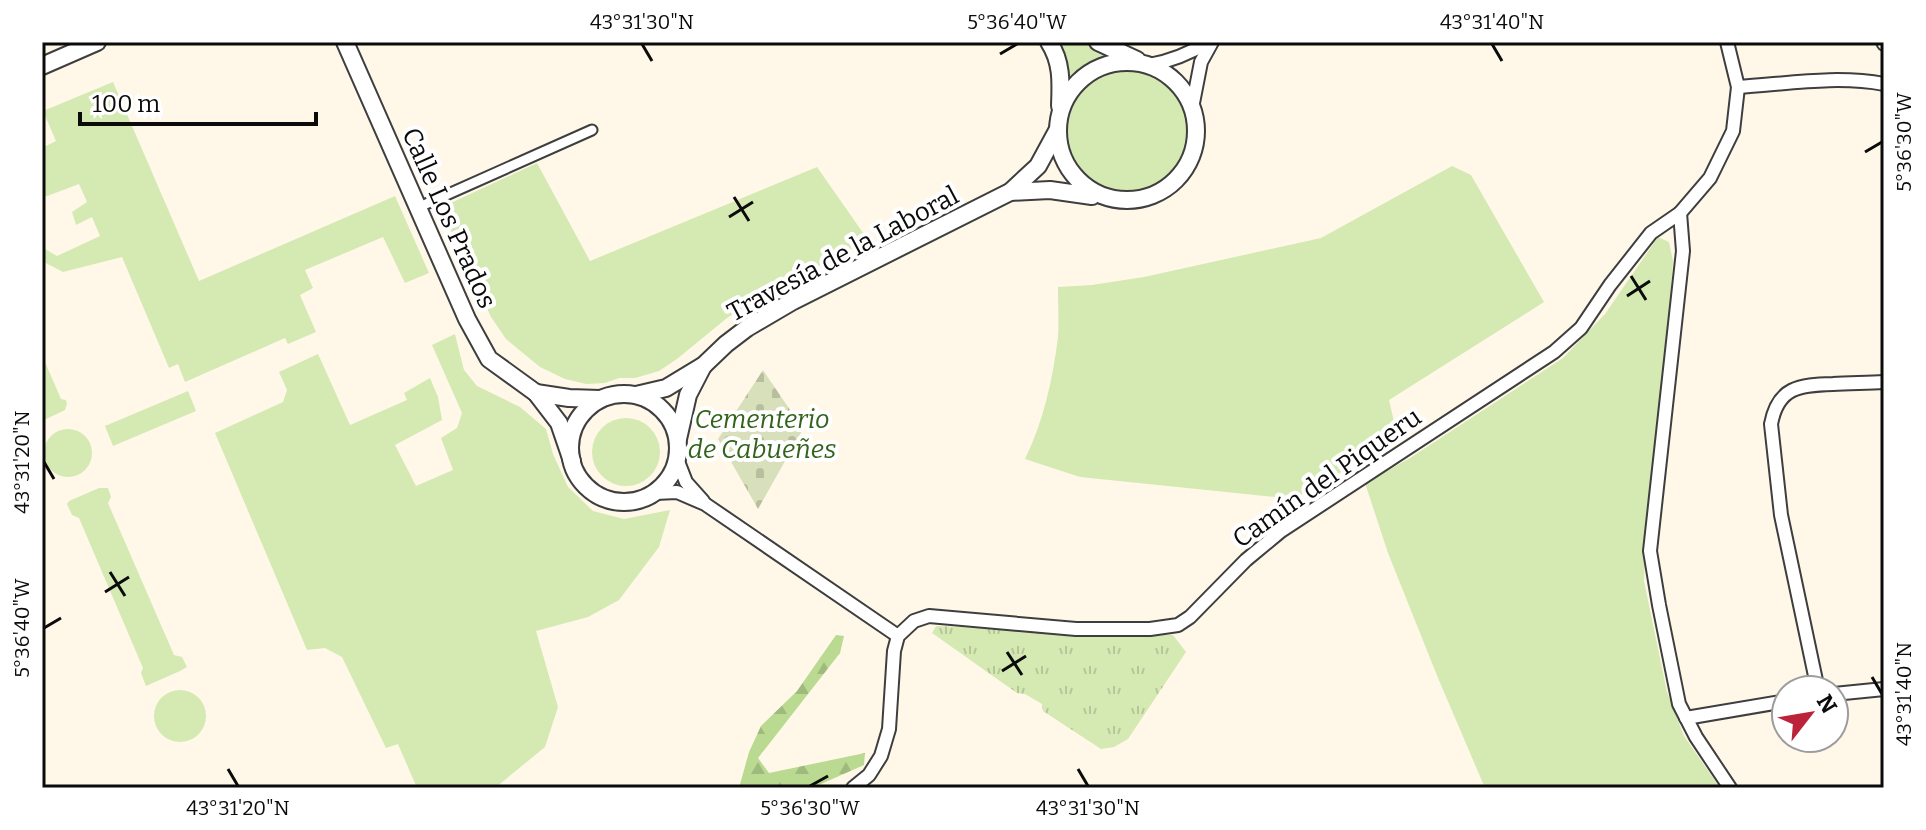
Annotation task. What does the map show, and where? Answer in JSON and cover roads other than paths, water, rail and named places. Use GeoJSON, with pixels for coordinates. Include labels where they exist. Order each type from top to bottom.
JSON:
{"type":"FeatureCollection","features":[{"type":"Feature","properties":{"kind":"street"},"geometry":{"type":"LineString","coordinates":[[42,66],[97,42]]}},
{"type":"Feature","properties":{"kind":"street","name":"Calle Los Prados"},"geometry":{"type":"LineString","coordinates":[[345,42],[467,319],[489,359],[536,393],[559,423],[572,461]]}},
{"type":"Feature","properties":{"kind":"street"},"geometry":{"type":"LineString","coordinates":[[1049,42],[1058,56],[1061,80],[1057,131],[1061,154],[1069,170],[1078,183],[1107,198],[1144,199],[1173,183],[1188,164],[1195,145],[1192,108],[1180,85],[1162,71],[1098,42]]}},
{"type":"Feature","properties":{"kind":"street"},"geometry":{"type":"LineString","coordinates":[[1060,109],[1073,85],[1108,63],[1126,61],[1149,65],[1172,61],[1210,42]]}},
{"type":"Feature","properties":{"kind":"street"},"geometry":{"type":"LineString","coordinates":[[1192,108],[1201,62],[1210,42]]}},
{"type":"Feature","properties":{"kind":"street"},"geometry":{"type":"LineString","coordinates":[[1727,42],[1738,87],[1825,81],[1884,84]]}},
{"type":"Feature","properties":{"kind":"street","name":"Camín del Piqueru"},"geometry":{"type":"LineString","coordinates":[[898,636],[914,621],[929,616],[1076,629],[1150,629],[1178,625],[1281,531],[1554,352],[1581,328],[1651,233],[1680,213],[1710,178],[1733,131],[1738,87]]}},
{"type":"Feature","properties":{"kind":"street"},"geometry":{"type":"LineString","coordinates":[[417,208],[592,130]]}},
{"type":"Feature","properties":{"kind":"street","name":"Travesía de la Laboral"},"geometry":{"type":"LineString","coordinates":[[636,395],[666,388],[704,365],[747,328],[793,301],[1010,192],[1038,166],[1057,131]]}},
{"type":"Feature","properties":{"kind":"street","name":"Travesía de la Laboral"},"geometry":{"type":"LineString","coordinates":[[1010,192],[1050,190],[1107,198]]}},
{"type":"Feature","properties":{"kind":"street"},"geometry":{"type":"LineString","coordinates":[[1680,213],[1683,251],[1650,551],[1679,704],[1696,737],[1730,788]]}},
{"type":"Feature","properties":{"kind":"street","name":"Travesía de la Laboral"},"geometry":{"type":"LineString","coordinates":[[678,441],[688,395],[704,365]]}},
{"type":"Feature","properties":{"kind":"street"},"geometry":{"type":"LineString","coordinates":[[1815,674],[1781,515],[1771,424],[1774,410],[1786,394],[1802,386],[1884,382]]}},
{"type":"Feature","properties":{"kind":"street","name":"Calle Los Prados"},"geometry":{"type":"LineString","coordinates":[[536,393],[600,399]]}},
{"type":"Feature","properties":{"kind":"street"},"geometry":{"type":"LineString","coordinates":[[655,493],[670,479],[677,459],[678,441],[672,422],[659,406],[636,395],[616,394],[600,399],[584,411],[572,434],[572,461],[585,485],[606,499],[624,502],[655,493],[677,492],[705,504],[898,636],[894,651],[889,729],[881,756],[869,775],[853,788]]}},
{"type":"Feature","properties":{"kind":"street"},"geometry":{"type":"LineString","coordinates":[[677,459],[686,482],[705,504]]}},
{"type":"Feature","properties":{"kind":"street"},"geometry":{"type":"LineString","coordinates":[[1850,692],[1884,689]]}},
{"type":"Feature","properties":{"kind":"street"},"geometry":{"type":"LineString","coordinates":[[1686,718],[1770,704]]}},
{"type":"Feature","properties":{"kind":"park label","name":"Cementerio de Cabueñes"},"geometry":{"type":"Point","coordinates":[762,434]}}]}
